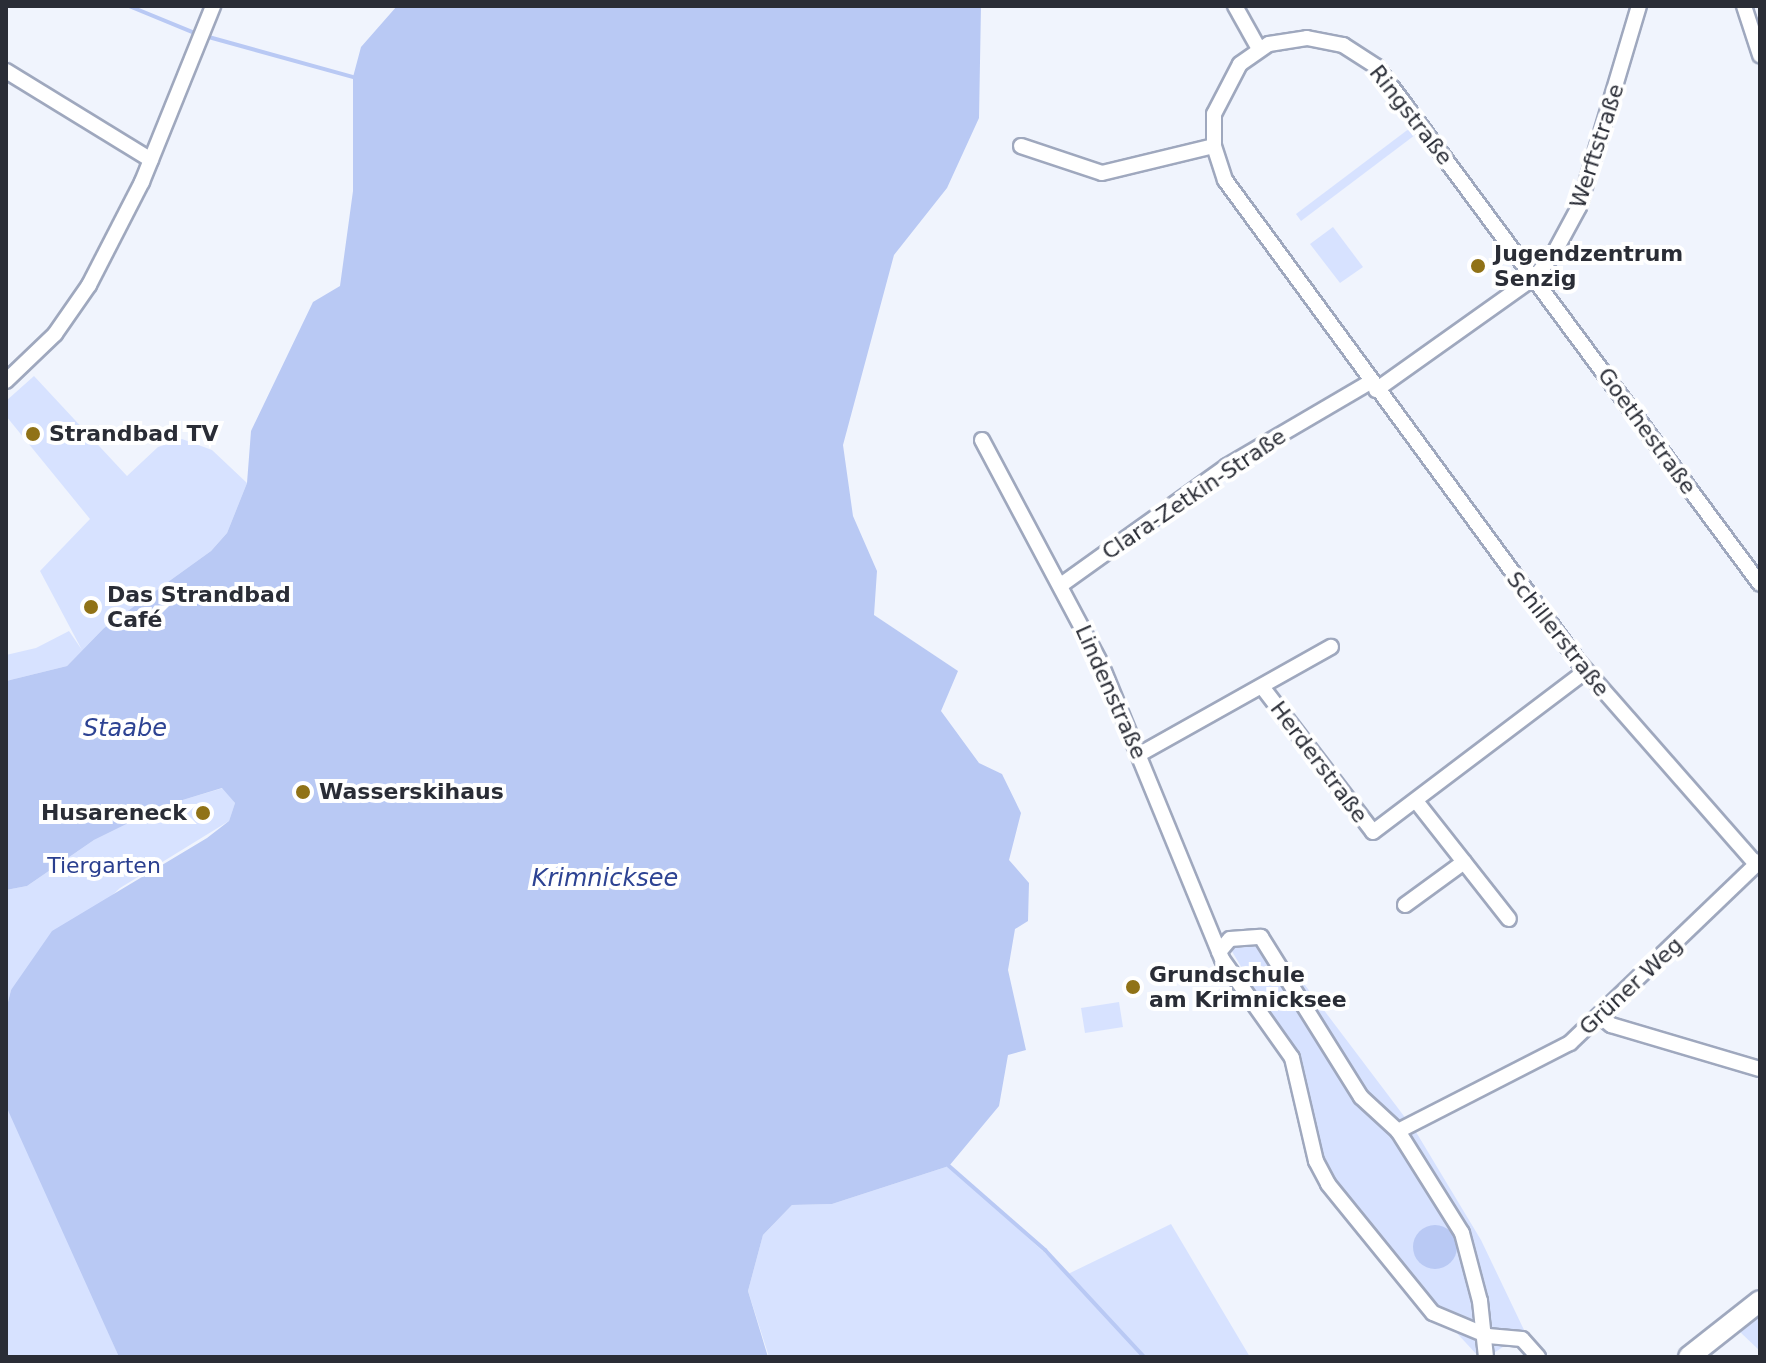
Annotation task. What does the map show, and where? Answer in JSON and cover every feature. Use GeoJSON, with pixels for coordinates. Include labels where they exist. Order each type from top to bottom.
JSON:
{"type":"FeatureCollection","features":[{"type":"Feature","properties":{"kind":"main road"},"geometry":{"type":"LineString","coordinates":[[1689,1357],[1760,1301]]}},
{"type":"Feature","properties":{"kind":"street"},"geometry":{"type":"LineString","coordinates":[[1235,6],[1259,49],[1221,92],[1214,114],[1214,146],[1225,180],[1373,386]]}},
{"type":"Feature","properties":{"kind":"street","name":"Werftstraße"},"geometry":{"type":"LineString","coordinates":[[1535,277],[1579,207],[1639,6]]}},
{"type":"Feature","properties":{"kind":"street"},"geometry":{"type":"LineString","coordinates":[[1744,6],[1760,55]]}},
{"type":"Feature","properties":{"kind":"street"},"geometry":{"type":"LineString","coordinates":[[6,381],[55,334],[89,285],[151,160],[210,12]]}},
{"type":"Feature","properties":{"kind":"street","name":"Ringstraße"},"geometry":{"type":"LineString","coordinates":[[1259,49],[1294,38],[1319,38],[1366,57],[1535,277]]}},
{"type":"Feature","properties":{"kind":"street"},"geometry":{"type":"LineString","coordinates":[[6,71],[151,160]]}},
{"type":"Feature","properties":{"kind":"street"},"geometry":{"type":"LineString","coordinates":[[1021,146],[1102,173],[1214,146]]}},
{"type":"Feature","properties":{"kind":"street","name":"Clara-Zetkin-Straße"},"geometry":{"type":"LineString","coordinates":[[1061,585],[1227,466],[1373,386],[1535,277]]}},
{"type":"Feature","properties":{"kind":"street","name":"Goethestraße"},"geometry":{"type":"LineString","coordinates":[[1535,277],[1760,584]]}},
{"type":"Feature","properties":{"kind":"street","name":"Schillerstraße"},"geometry":{"type":"LineString","coordinates":[[1373,386],[1586,671],[1758,863]]}},
{"type":"Feature","properties":{"kind":"street","name":"Lindenstraße"},"geometry":{"type":"LineString","coordinates":[[982,440],[1061,585],[1140,754],[1219,952],[1292,1058],[1316,1161],[1328,1184],[1418,1300],[1450,1324],[1481,1333],[1522,1339],[1538,1357]]}},
{"type":"Feature","properties":{"kind":"street","name":"Herderstraße"},"geometry":{"type":"LineString","coordinates":[[1140,754],[1263,688],[1331,647]]}},
{"type":"Feature","properties":{"kind":"street","name":"Herderstraße"},"geometry":{"type":"LineString","coordinates":[[1263,688],[1373,832],[1586,671]]}},
{"type":"Feature","properties":{"kind":"street"},"geometry":{"type":"LineString","coordinates":[[1416,801],[1509,919]]}},
{"type":"Feature","properties":{"kind":"street"},"geometry":{"type":"LineString","coordinates":[[1405,905],[1464,862]]}},
{"type":"Feature","properties":{"kind":"street","name":"Grüner Weg"},"geometry":{"type":"LineString","coordinates":[[1398,1131],[1570,1043],[1601,1017],[1758,863]]}},
{"type":"Feature","properties":{"kind":"street"},"geometry":{"type":"LineString","coordinates":[[1219,952],[1230,939],[1261,937],[1361,1097],[1398,1131],[1462,1233],[1480,1301],[1481,1333],[1486,1357]]}},
{"type":"Feature","properties":{"kind":"street"},"geometry":{"type":"LineString","coordinates":[[1601,1017],[1611,1025],[1760,1069]]}},
{"type":"Feature","properties":{"kind":"green space"},"geometry":{"type":"Polygon","coordinates":[[[1410,128],[1415,135],[1301,221],[1296,214],[1410,128]]]}},
{"type":"Feature","properties":{"kind":"green space"},"geometry":{"type":"Polygon","coordinates":[[[1333,227],[1363,267],[1340,283],[1310,244],[1333,227]]]}},
{"type":"Feature","properties":{"kind":"green space"},"geometry":{"type":"Polygon","coordinates":[[[34,376],[127,476],[158,447],[182,439],[212,450],[247,483],[227,533],[211,551],[104,628],[67,666],[6,681],[6,655],[36,648],[69,631],[82,650],[40,571],[90,519],[6,416],[6,401],[34,376]]]}},
{"type":"Feature","properties":{"kind":"green space","name":"Tiergarten"},"geometry":{"type":"Polygon","coordinates":[[[223,788],[235,803],[229,821],[120,888],[11,990],[6,1010],[6,890],[27,886],[94,840],[162,806],[223,788]]]}},
{"type":"Feature","properties":{"kind":"green space"},"geometry":{"type":"Polygon","coordinates":[[[1263,946],[1280,952],[1416,1132],[1481,1240],[1525,1332],[1488,1357],[1479,1357],[1427,1301],[1321,1167],[1295,1058],[1230,948],[1263,946]]]}},
{"type":"Feature","properties":{"kind":"green space"},"geometry":{"type":"Polygon","coordinates":[[[1119,1002],[1123,1027],[1085,1033],[1081,1008],[1119,1002]]]}},
{"type":"Feature","properties":{"kind":"green space"},"geometry":{"type":"Polygon","coordinates":[[[6,1106],[34,1160],[119,1357],[6,1357],[6,1106]]]}},
{"type":"Feature","properties":{"kind":"green space"},"geometry":{"type":"Polygon","coordinates":[[[949,1166],[1068,1274],[1171,1224],[1250,1357],[769,1357],[748,1291],[763,1235],[792,1205],[832,1204],[949,1166]]]}},
{"type":"Feature","properties":{"kind":"green space"},"geometry":{"type":"Polygon","coordinates":[[[1760,1312],[1760,1351],[1739,1331],[1760,1312]]]}},
{"type":"Feature","properties":{"kind":"water","name":"Krimnicksee"},"geometry":{"type":"Polygon","coordinates":[[[397,6],[981,6],[979,118],[947,188],[894,255],[843,445],[853,516],[877,571],[874,615],[958,671],[941,711],[979,763],[1002,774],[1021,813],[1009,860],[1029,883],[1028,921],[1015,929],[1008,970],[1026,1050],[1008,1055],[999,1106],[949,1166],[832,1204],[792,1205],[763,1235],[748,1291],[768,1357],[119,1357],[6,1106],[6,1010],[11,990],[52,931],[207,838],[229,821],[235,803],[222,788],[163,806],[94,840],[27,886],[6,890],[6,681],[67,666],[104,628],[211,551],[227,533],[247,483],[251,431],[313,302],[340,286],[353,191],[353,77],[361,47],[397,6]]]}},
{"type":"Feature","properties":{"kind":"water"},"geometry":{"type":"Polygon","coordinates":[[[1435,1225],[1451,1231],[1457,1247],[1451,1263],[1435,1269],[1419,1263],[1413,1247],[1419,1231],[1435,1225]]]}},
{"type":"Feature","properties":{"kind":"waterway"},"geometry":{"type":"LineString","coordinates":[[129,6],[197,34]]}},
{"type":"Feature","properties":{"kind":"waterway"},"geometry":{"type":"LineString","coordinates":[[205,36],[353,77]]}},
{"type":"Feature","properties":{"kind":"waterway"},"geometry":{"type":"LineString","coordinates":[[949,1166],[1045,1250],[1144,1357]]}},
{"type":"Feature","properties":{"kind":"place","name":"Jugendzentrum Senzig"},"geometry":{"type":"Point","coordinates":[1478,266]}},
{"type":"Feature","properties":{"kind":"place","name":"Strandbad TV"},"geometry":{"type":"Point","coordinates":[33,434]}},
{"type":"Feature","properties":{"kind":"place","name":"Das Strandbad Café"},"geometry":{"type":"Point","coordinates":[91,607]}},
{"type":"Feature","properties":{"kind":"place","name":"Wasserskihaus"},"geometry":{"type":"Point","coordinates":[303,792]}},
{"type":"Feature","properties":{"kind":"place","name":"Husareneck"},"geometry":{"type":"Point","coordinates":[203,813]}},
{"type":"Feature","properties":{"kind":"place","name":"Grundschule am Krimnicksee"},"geometry":{"type":"Point","coordinates":[1133,987]}},
{"type":"Feature","properties":{"kind":"water label","name":"Staabe"},"geometry":{"type":"Point","coordinates":[125,729]}}]}
